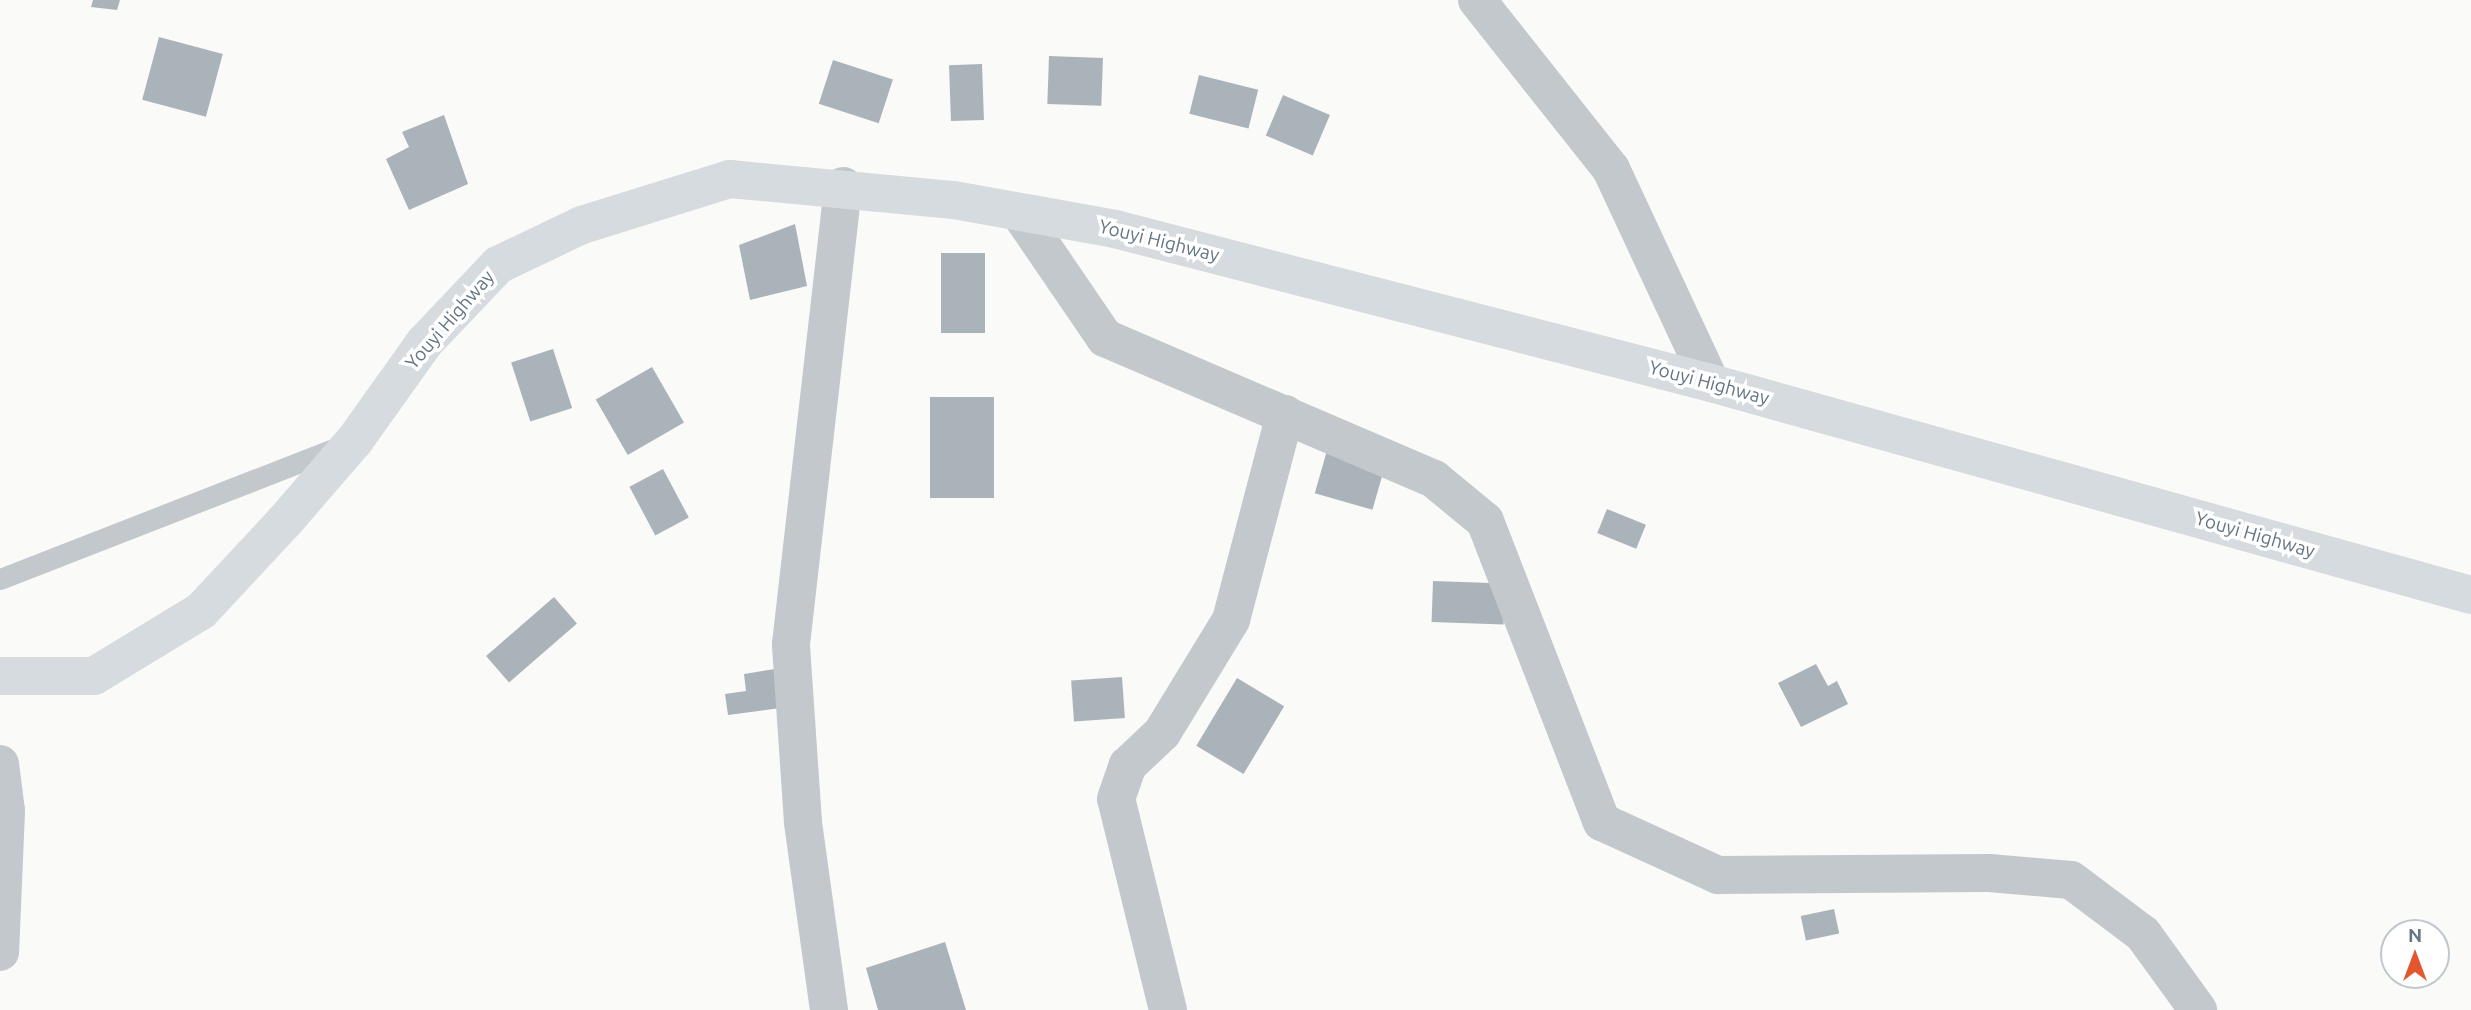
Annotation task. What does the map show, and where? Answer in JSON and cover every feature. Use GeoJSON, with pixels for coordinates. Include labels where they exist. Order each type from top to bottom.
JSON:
{"type":"FeatureCollection","features":[{"type":"Feature","properties":{"kind":"main road","name":"Youyi Highway"},"geometry":{"type":"LineString","coordinates":[[0,676],[94,676],[201,611],[355,440],[425,342],[498,265],[582,225],[730,179],[843,186],[1115,229],[1711,383],[2471,595]]}},
{"type":"Feature","properties":{"kind":"street"},"geometry":{"type":"LineString","coordinates":[[1478,0],[1611,169],[1711,383]]}},
{"type":"Feature","properties":{"kind":"street"},"geometry":{"type":"LineString","coordinates":[[829,1010],[803,822],[791,644],[843,186]]}},
{"type":"Feature","properties":{"kind":"street"},"geometry":{"type":"LineString","coordinates":[[1019,212],[1105,338],[1434,479],[1485,521],[1602,822],[1718,875],[1989,873],[2071,880],[2143,934],[2198,1010]]}},
{"type":"Feature","properties":{"kind":"street"},"geometry":{"type":"LineString","coordinates":[[1168,1010],[1116,799],[1128,765],[1162,733],[1231,620],[1285,414]]}},
{"type":"Feature","properties":{"kind":"street"},"geometry":{"type":"LineString","coordinates":[[0,764],[6,811],[0,953]]}},
{"type":"Feature","properties":{"kind":"lane"},"geometry":{"type":"LineString","coordinates":[[0,579],[355,440]]}},
{"type":"Feature","properties":{"kind":"building"},"geometry":{"type":"Polygon","coordinates":[[[93,0],[120,0],[117,10],[91,7],[93,0]]]}},
{"type":"Feature","properties":{"kind":"building"},"geometry":{"type":"Polygon","coordinates":[[[159,37],[223,54],[206,117],[142,100],[159,37]]]}},
{"type":"Feature","properties":{"kind":"building"},"geometry":{"type":"Polygon","coordinates":[[[1049,56],[1103,58],[1101,106],[1047,104],[1049,56]]]}},
{"type":"Feature","properties":{"kind":"building"},"geometry":{"type":"Polygon","coordinates":[[[833,60],[893,79],[879,123],[819,104],[833,60]]]}},
{"type":"Feature","properties":{"kind":"building"},"geometry":{"type":"Polygon","coordinates":[[[982,64],[984,120],[951,121],[949,65],[982,64]]]}},
{"type":"Feature","properties":{"kind":"building"},"geometry":{"type":"Polygon","coordinates":[[[1199,75],[1258,90],[1249,129],[1189,114],[1199,75]]]}},
{"type":"Feature","properties":{"kind":"building"},"geometry":{"type":"Polygon","coordinates":[[[1283,95],[1330,115],[1313,155],[1266,136],[1283,95]]]}},
{"type":"Feature","properties":{"kind":"building"},"geometry":{"type":"Polygon","coordinates":[[[444,115],[468,184],[409,210],[386,159],[409,147],[402,132],[444,115]]]}},
{"type":"Feature","properties":{"kind":"building"},"geometry":{"type":"Polygon","coordinates":[[[795,224],[807,286],[750,300],[739,245],[795,224]]]}},
{"type":"Feature","properties":{"kind":"building"},"geometry":{"type":"Polygon","coordinates":[[[941,253],[985,253],[985,333],[941,333],[941,253]]]}},
{"type":"Feature","properties":{"kind":"building"},"geometry":{"type":"Polygon","coordinates":[[[553,349],[572,408],[530,422],[511,363],[553,349]]]}},
{"type":"Feature","properties":{"kind":"building"},"geometry":{"type":"Polygon","coordinates":[[[652,367],[684,422],[628,455],[596,400],[652,367]]]}},
{"type":"Feature","properties":{"kind":"building"},"geometry":{"type":"Polygon","coordinates":[[[930,397],[994,397],[994,498],[930,498],[930,397]]]}},
{"type":"Feature","properties":{"kind":"building"},"geometry":{"type":"Polygon","coordinates":[[[1328,447],[1386,464],[1372,510],[1315,493],[1328,447]]]}},
{"type":"Feature","properties":{"kind":"building"},"geometry":{"type":"Polygon","coordinates":[[[663,469],[689,518],[655,535],[629,487],[663,469]]]}},
{"type":"Feature","properties":{"kind":"building"},"geometry":{"type":"Polygon","coordinates":[[[1607,509],[1646,525],[1636,549],[1597,533],[1607,509]]]}},
{"type":"Feature","properties":{"kind":"building"},"geometry":{"type":"Polygon","coordinates":[[[1433,581],[1505,584],[1504,624],[1432,622],[1433,581]]]}},
{"type":"Feature","properties":{"kind":"building"},"geometry":{"type":"Polygon","coordinates":[[[554,597],[577,623],[509,682],[486,656],[554,597]]]}},
{"type":"Feature","properties":{"kind":"building"},"geometry":{"type":"Polygon","coordinates":[[[1816,664],[1828,686],[1837,681],[1848,704],[1801,727],[1778,683],[1816,664]]]}},
{"type":"Feature","properties":{"kind":"building"},"geometry":{"type":"Polygon","coordinates":[[[775,669],[780,708],[728,715],[725,694],[746,691],[744,674],[775,669]]]}},
{"type":"Feature","properties":{"kind":"building"},"geometry":{"type":"Polygon","coordinates":[[[1122,677],[1125,718],[1074,721],[1071,681],[1122,677]]]}},
{"type":"Feature","properties":{"kind":"building"},"geometry":{"type":"Polygon","coordinates":[[[1237,678],[1284,706],[1243,774],[1196,746],[1237,678]]]}},
{"type":"Feature","properties":{"kind":"building"},"geometry":{"type":"Polygon","coordinates":[[[1834,909],[1839,933],[1806,941],[1801,916],[1834,909]]]}},
{"type":"Feature","properties":{"kind":"building"},"geometry":{"type":"Polygon","coordinates":[[[945,942],[966,1010],[878,1010],[866,968],[945,942]]]}}]}
